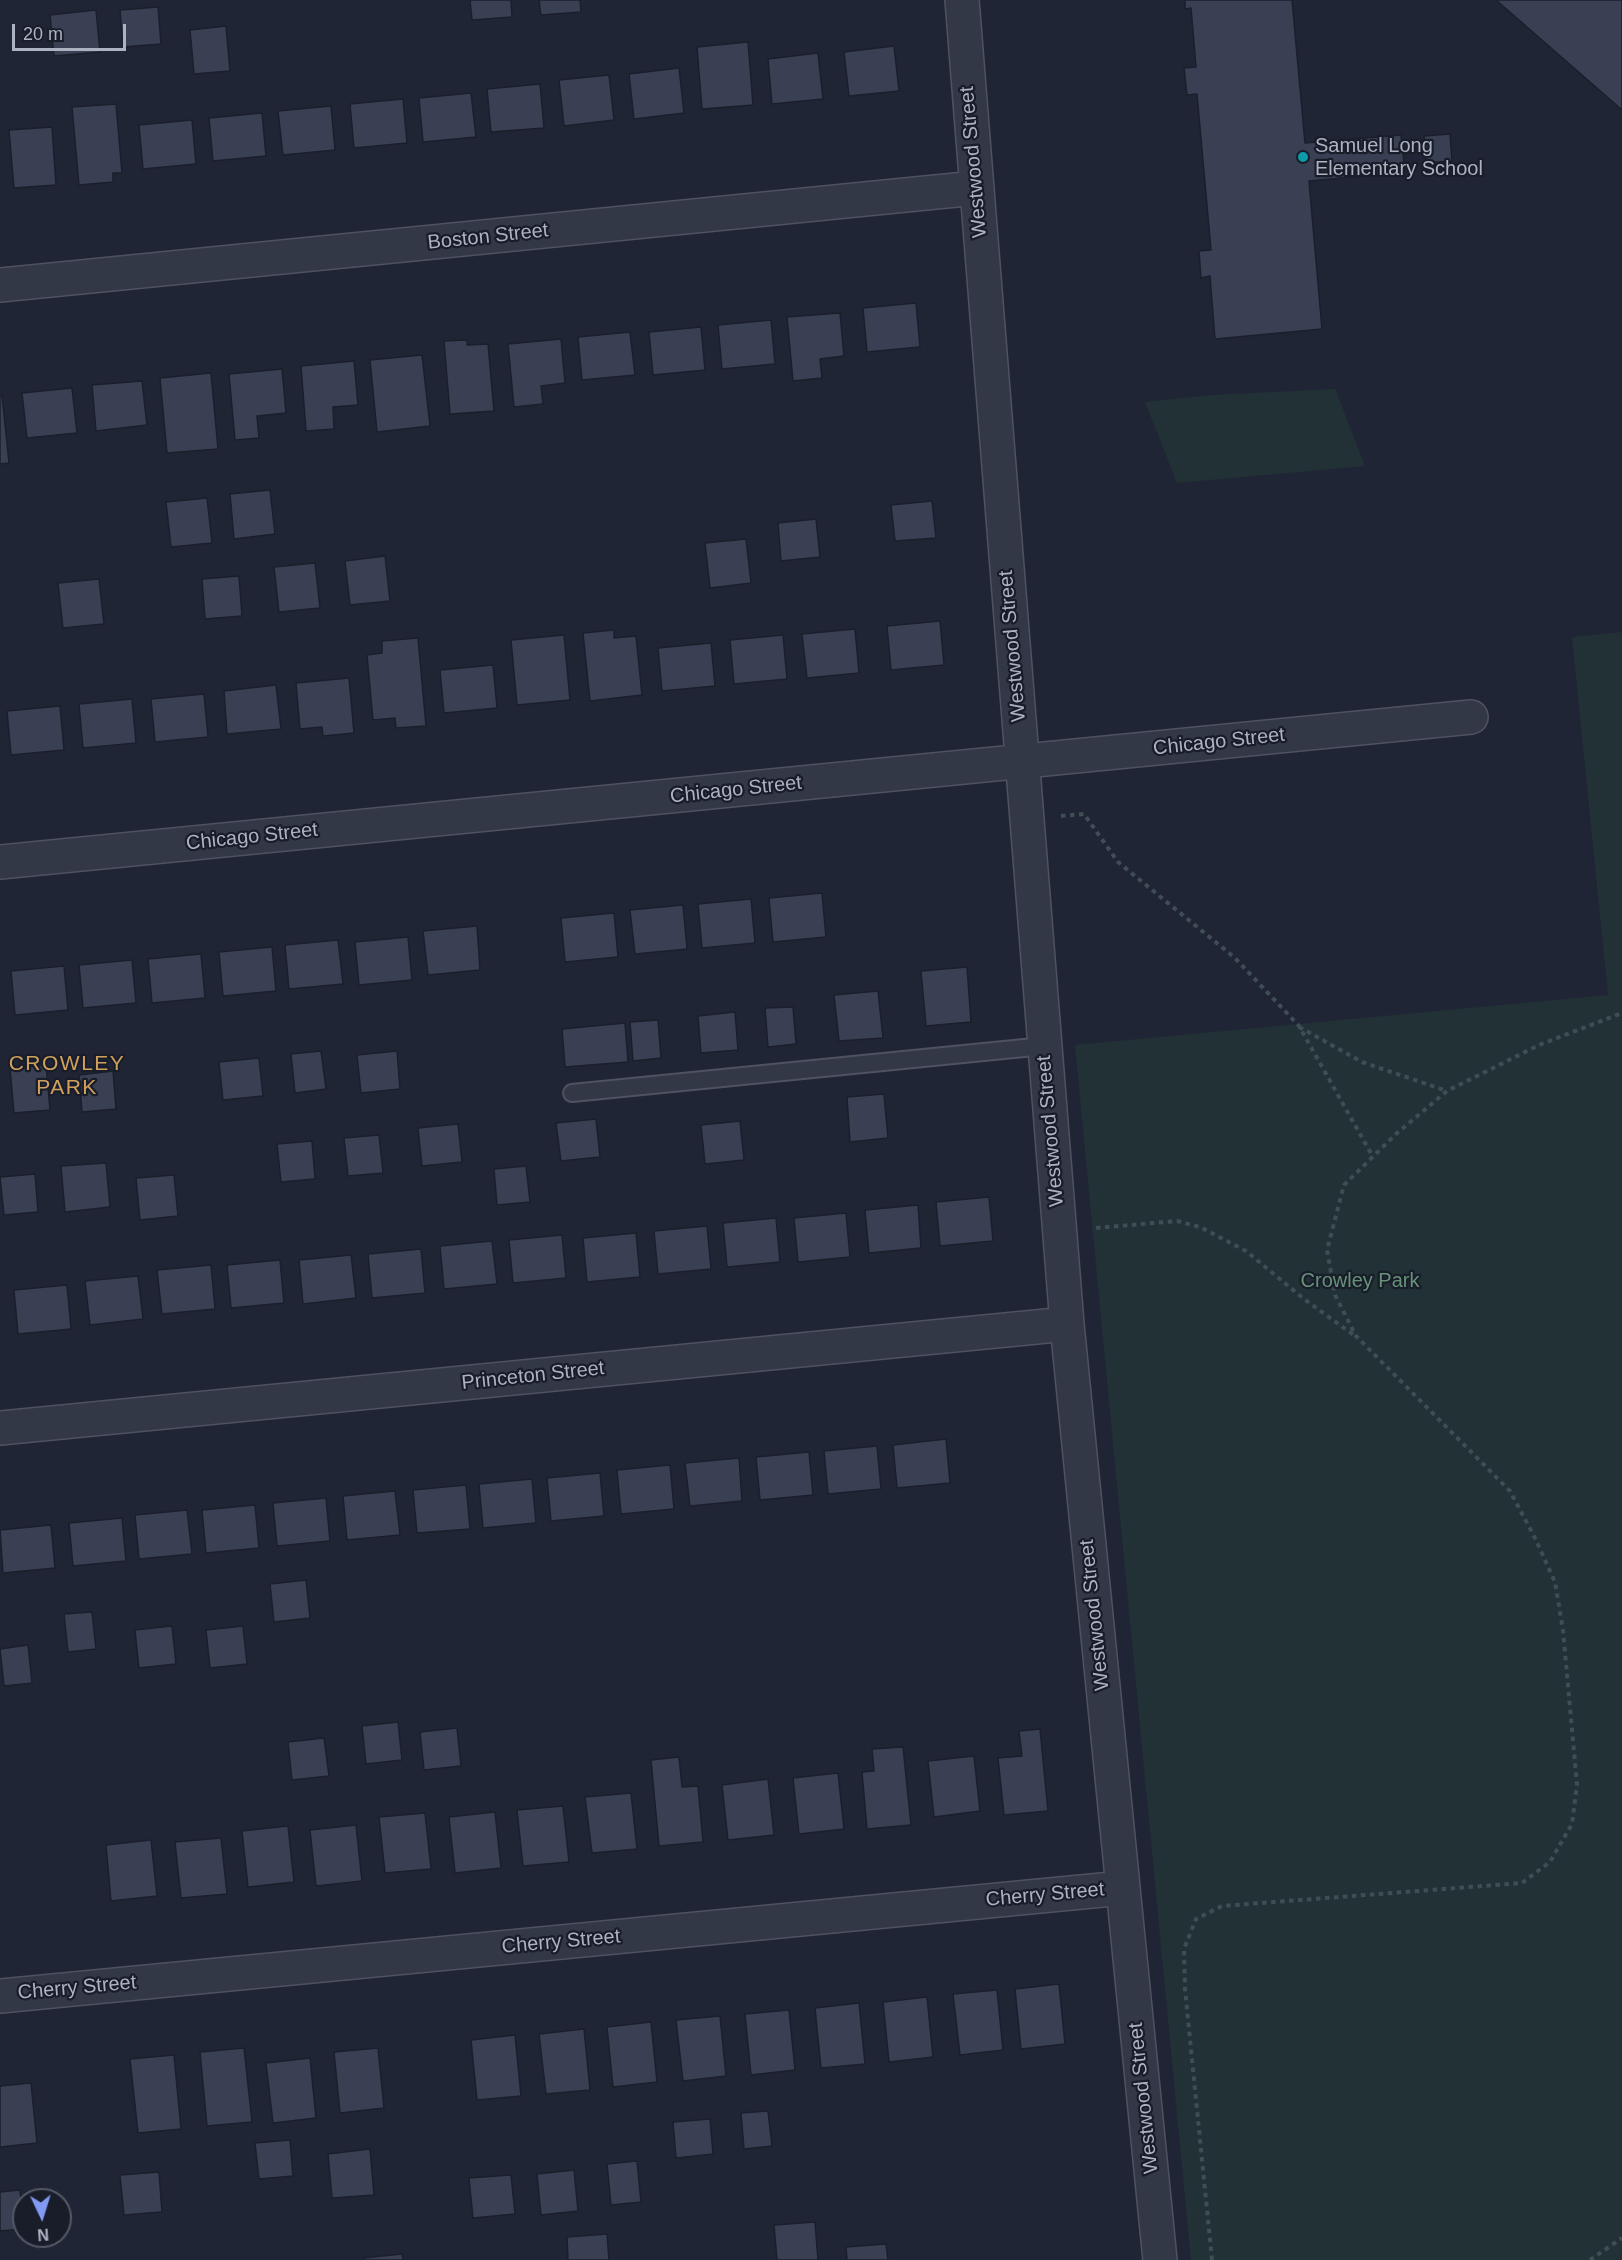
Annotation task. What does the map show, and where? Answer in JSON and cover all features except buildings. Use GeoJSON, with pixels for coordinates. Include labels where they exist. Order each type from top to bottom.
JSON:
{"type":"FeatureCollection","features":[{"type":"Feature","properties":{"kind":"street","name":"Westwood Street"},"geometry":{"type":"LineString","coordinates":[[962,0],[1067,1324],[1161,2260]]}},
{"type":"Feature","properties":{"kind":"street","name":"Boston Street"},"geometry":{"type":"LineString","coordinates":[[0,285],[976,188]]}},
{"type":"Feature","properties":{"kind":"street","name":"Chicago Street"},"geometry":{"type":"LineString","coordinates":[[0,862],[1471,717]]}},
{"type":"Feature","properties":{"kind":"street","name":"Princeton Street"},"geometry":{"type":"LineString","coordinates":[[0,1428],[1067,1324]]}},
{"type":"Feature","properties":{"kind":"street","name":"Cherry Street"},"geometry":{"type":"LineString","coordinates":[[0,1996],[1122,1888]]}},
{"type":"Feature","properties":{"kind":"lane"},"geometry":{"type":"LineString","coordinates":[[572,1093],[1044,1046]]}},
{"type":"Feature","properties":{"kind":"path"},"geometry":{"type":"LineString","coordinates":[[1054,817],[1084,814],[1118,862],[1235,958],[1299,1026],[1373,1158]]}},
{"type":"Feature","properties":{"kind":"path"},"geometry":{"type":"LineString","coordinates":[[1356,1336],[1335,1295],[1327,1250],[1344,1185],[1396,1134],[1447,1091],[1539,1045],[1622,1013]]}},
{"type":"Feature","properties":{"kind":"path"},"geometry":{"type":"LineString","coordinates":[[1299,1026],[1362,1062],[1447,1091]]}},
{"type":"Feature","properties":{"kind":"path"},"geometry":{"type":"LineString","coordinates":[[1059,1231],[1177,1221],[1200,1227],[1246,1251],[1304,1299],[1356,1336],[1510,1491],[1535,1538],[1554,1582],[1563,1630],[1577,1785],[1572,1824],[1550,1862],[1522,1883],[1222,1906],[1196,1919],[1185,1949],[1185,1989],[1212,2260]]}},
{"type":"Feature","properties":{"kind":"path"},"geometry":{"type":"LineString","coordinates":[[1590,2260],[1622,2238]]}},
{"type":"Feature","properties":{"kind":"green space"},"geometry":{"type":"Polygon","coordinates":[[[1335,389],[1365,466],[1177,483],[1145,402],[1212,395],[1335,389]]]}},
{"type":"Feature","properties":{"kind":"green space","name":"Crowley Park"},"geometry":{"type":"Polygon","coordinates":[[[1622,632],[1622,2260],[1191,2260],[1075,1045],[1608,995],[1572,637],[1622,632]]]}},
{"type":"Feature","properties":{"kind":"place","name":"Samuel Long Elementary School"},"geometry":{"type":"Point","coordinates":[1303,157]}},
{"type":"Feature","properties":{"kind":"district","name":"CROWLEY PARK"},"geometry":{"type":"Point","coordinates":[67,1076]}}]}
